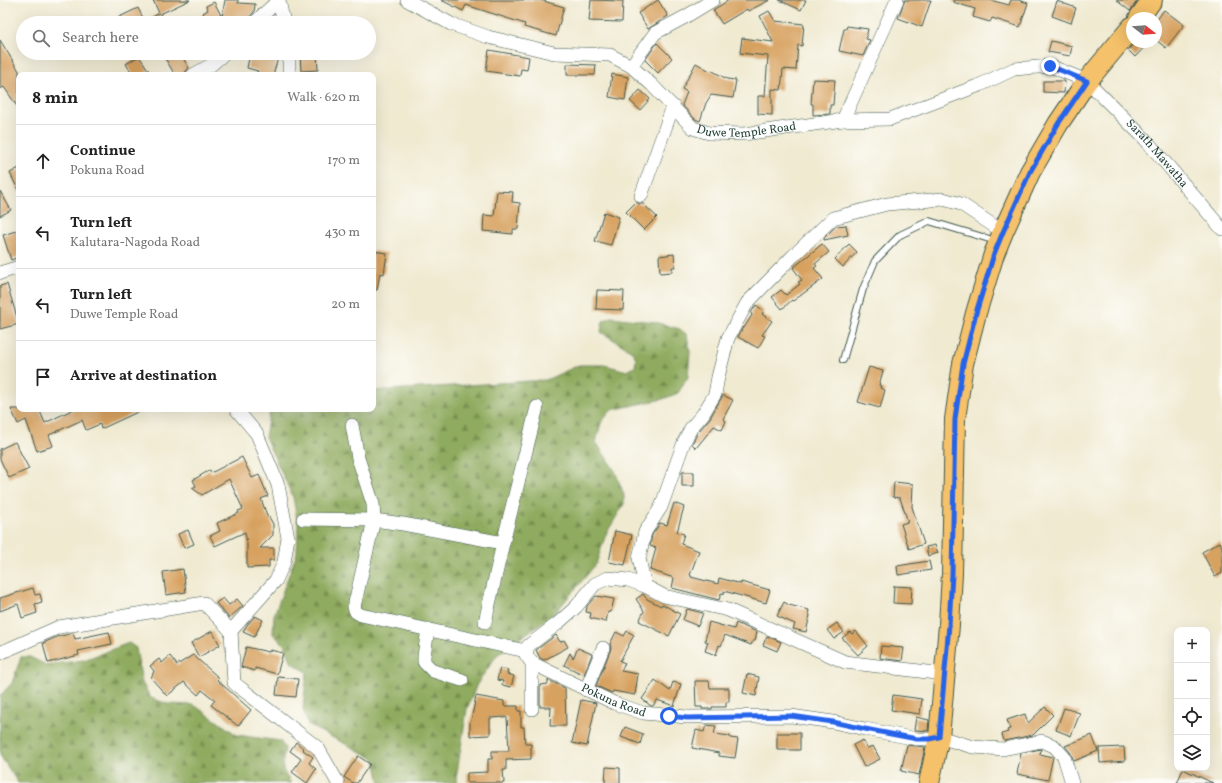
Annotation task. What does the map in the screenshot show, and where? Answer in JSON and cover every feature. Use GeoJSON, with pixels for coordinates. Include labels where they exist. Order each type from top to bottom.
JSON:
{"type":"FeatureCollection","features":[{"type":"Feature","properties":{"kind":"main road"},"geometry":{"type":"LineString","coordinates":[[1143,12],[1152,0]]}},
{"type":"Feature","properties":{"kind":"main road"},"geometry":{"type":"LineString","coordinates":[[929,783],[939,737],[949,625],[952,574],[955,419],[963,364],[976,313],[1001,237],[1030,172],[1058,124],[1087,81],[1126,34]]}},
{"type":"Feature","properties":{"kind":"street"},"geometry":{"type":"LineString","coordinates":[[262,16],[279,0]]}},
{"type":"Feature","properties":{"kind":"street"},"geometry":{"type":"LineString","coordinates":[[279,0],[282,16]]}},
{"type":"Feature","properties":{"kind":"street","name":"Duwe Temple Road"},"geometry":{"type":"LineString","coordinates":[[408,0],[451,24],[488,37],[554,53],[610,55],[631,66],[673,106],[693,128],[709,133],[744,134],[843,120],[890,119],[980,85],[1014,69],[1050,66],[1087,81]]}},
{"type":"Feature","properties":{"kind":"street"},"geometry":{"type":"LineString","coordinates":[[631,66],[655,33],[713,0]]}},
{"type":"Feature","properties":{"kind":"street"},"geometry":{"type":"LineString","coordinates":[[843,120],[897,0]]}},
{"type":"Feature","properties":{"kind":"street"},"geometry":{"type":"LineString","coordinates":[[198,72],[217,60]]}},
{"type":"Feature","properties":{"kind":"street"},"geometry":{"type":"LineString","coordinates":[[289,60],[289,72]]}},
{"type":"Feature","properties":{"kind":"street","name":"Sarath Mawatha"},"geometry":{"type":"LineString","coordinates":[[1087,81],[1145,139],[1222,229]]}},
{"type":"Feature","properties":{"kind":"street"},"geometry":{"type":"LineString","coordinates":[[641,196],[673,106]]}},
{"type":"Feature","properties":{"kind":"street"},"geometry":{"type":"LineString","coordinates":[[645,586],[639,558],[645,532],[661,506],[684,442],[691,428],[703,414],[715,394],[728,338],[747,303],[793,256],[833,218],[887,204],[944,199],[961,204],[1001,237]]}},
{"type":"Feature","properties":{"kind":"street"},"geometry":{"type":"LineString","coordinates":[[0,273],[16,268]]}},
{"type":"Feature","properties":{"kind":"street"},"geometry":{"type":"LineString","coordinates":[[485,622],[537,407]]}},
{"type":"Feature","properties":{"kind":"street"},"geometry":{"type":"LineString","coordinates":[[231,631],[276,580],[284,562],[288,538],[278,485],[257,434],[239,412]]}},
{"type":"Feature","properties":{"kind":"street"},"geometry":{"type":"LineString","coordinates":[[352,425],[358,458],[373,504],[374,520],[354,607],[356,612],[361,615],[526,651]]}},
{"type":"Feature","properties":{"kind":"street"},"geometry":{"type":"LineString","coordinates":[[303,519],[374,520],[503,543]]}},
{"type":"Feature","properties":{"kind":"street"},"geometry":{"type":"LineString","coordinates":[[532,709],[532,664],[526,655],[528,646],[557,624],[576,607],[595,584],[608,578],[628,580],[645,586],[664,596],[728,610],[845,662],[944,674]]}},
{"type":"Feature","properties":{"kind":"street"},"geometry":{"type":"LineString","coordinates":[[0,653],[59,627],[204,602],[231,631],[234,683],[318,748],[338,783]]}},
{"type":"Feature","properties":{"kind":"street"},"geometry":{"type":"LineString","coordinates":[[428,629],[424,662],[433,671],[462,680]]}},
{"type":"Feature","properties":{"kind":"street"},"geometry":{"type":"LineString","coordinates":[[586,690],[603,648]]}},
{"type":"Feature","properties":{"kind":"street","name":"Pokuna Road"},"geometry":{"type":"LineString","coordinates":[[532,664],[614,703],[643,713],[687,718],[791,716],[833,722],[917,739],[939,737]]}},
{"type":"Feature","properties":{"kind":"street"},"geometry":{"type":"LineString","coordinates":[[939,737],[973,747],[1003,749],[1042,741],[1054,746],[1064,757],[1072,783]]}},
{"type":"Feature","properties":{"kind":"lane"},"geometry":{"type":"LineString","coordinates":[[843,360],[862,289],[875,261],[900,235],[929,221],[1001,237]]}},
{"type":"Feature","properties":{"kind":"green space"},"geometry":{"type":"Polygon","coordinates":[[[611,317],[655,322],[680,329],[687,335],[690,352],[688,377],[678,393],[663,399],[611,410],[601,423],[596,442],[615,471],[624,495],[624,504],[606,534],[596,564],[556,612],[497,655],[477,684],[467,709],[456,779],[458,783],[380,783],[375,759],[308,725],[303,709],[307,672],[292,663],[285,646],[273,634],[274,615],[297,553],[298,525],[293,497],[265,437],[269,412],[376,412],[376,391],[546,380],[579,365],[605,365],[627,371],[635,367],[636,358],[632,351],[601,332],[603,321],[611,317]]]}},
{"type":"Feature","properties":{"kind":"green space"},"geometry":{"type":"Polygon","coordinates":[[[129,643],[136,648],[142,683],[151,698],[168,704],[194,705],[237,735],[280,741],[285,748],[283,770],[291,783],[18,783],[0,755],[0,696],[12,683],[21,657],[30,657],[46,665],[84,660],[129,643]]]}},
{"type":"Feature","properties":{"kind":"building"},"geometry":{"type":"Polygon","coordinates":[[[153,0],[190,0],[160,14],[161,16],[154,16],[159,13],[153,0]]]}},
{"type":"Feature","properties":{"kind":"building"},"geometry":{"type":"Polygon","coordinates":[[[225,0],[238,0],[238,3],[255,4],[254,12],[250,16],[222,16],[225,0]]]}},
{"type":"Feature","properties":{"kind":"building"},"geometry":{"type":"Polygon","coordinates":[[[441,0],[540,0],[564,7],[556,36],[524,27],[525,24],[466,5],[463,11],[441,0]]]}},
{"type":"Feature","properties":{"kind":"building"},"geometry":{"type":"Polygon","coordinates":[[[591,0],[623,1],[622,22],[589,21],[591,0]]]}},
{"type":"Feature","properties":{"kind":"building"},"geometry":{"type":"Polygon","coordinates":[[[658,0],[668,16],[648,29],[638,13],[658,0]]]}},
{"type":"Feature","properties":{"kind":"building"},"geometry":{"type":"Polygon","coordinates":[[[729,0],[770,0],[748,11],[747,9],[722,24],[713,10],[729,0]]]}},
{"type":"Feature","properties":{"kind":"building"},"geometry":{"type":"Polygon","coordinates":[[[779,0],[806,0],[801,10],[779,0]]]}},
{"type":"Feature","properties":{"kind":"building"},"geometry":{"type":"Polygon","coordinates":[[[905,0],[931,0],[922,27],[898,18],[905,0]]]}},
{"type":"Feature","properties":{"kind":"building"},"geometry":{"type":"Polygon","coordinates":[[[953,0],[990,0],[1009,5],[1011,0],[1018,0],[1028,3],[1020,27],[992,18],[990,22],[973,17],[975,9],[953,2],[953,0]]]}},
{"type":"Feature","properties":{"kind":"building"},"geometry":{"type":"Polygon","coordinates":[[[1116,0],[1138,0],[1130,11],[1116,0]]]}},
{"type":"Feature","properties":{"kind":"building"},"geometry":{"type":"Polygon","coordinates":[[[1057,1],[1076,8],[1071,23],[1052,16],[1057,1]]]}},
{"type":"Feature","properties":{"kind":"building"},"geometry":{"type":"Polygon","coordinates":[[[214,2],[221,16],[200,16],[208,10],[206,6],[214,2]]]}},
{"type":"Feature","properties":{"kind":"building"},"geometry":{"type":"Polygon","coordinates":[[[138,8],[142,16],[121,16],[138,8]]]}},
{"type":"Feature","properties":{"kind":"building"},"geometry":{"type":"Polygon","coordinates":[[[1164,10],[1184,25],[1166,48],[1162,45],[1162,13],[1164,10]]]}},
{"type":"Feature","properties":{"kind":"building"},"geometry":{"type":"Polygon","coordinates":[[[769,11],[775,21],[804,24],[802,46],[798,45],[796,70],[783,69],[781,90],[772,89],[772,115],[758,114],[758,96],[765,96],[768,56],[740,53],[742,38],[773,42],[760,16],[769,11]]]}},
{"type":"Feature","properties":{"kind":"building"},"geometry":{"type":"Polygon","coordinates":[[[847,26],[868,29],[866,39],[870,40],[863,56],[839,51],[844,29],[846,29],[847,26]]]}},
{"type":"Feature","properties":{"kind":"building"},"geometry":{"type":"Polygon","coordinates":[[[0,40],[19,71],[16,72],[16,105],[4,87],[0,89],[0,40]]]}},
{"type":"Feature","properties":{"kind":"building"},"geometry":{"type":"Polygon","coordinates":[[[1051,41],[1072,46],[1070,56],[1048,52],[1051,41]]]}},
{"type":"Feature","properties":{"kind":"building"},"geometry":{"type":"Polygon","coordinates":[[[657,43],[672,58],[658,73],[645,60],[657,43]]]}},
{"type":"Feature","properties":{"kind":"building"},"geometry":{"type":"Polygon","coordinates":[[[1130,48],[1143,48],[1135,57],[1128,50],[1130,48]]]}},
{"type":"Feature","properties":{"kind":"building"},"geometry":{"type":"Polygon","coordinates":[[[489,50],[529,57],[527,70],[521,69],[520,76],[486,71],[489,50]]]}},
{"type":"Feature","properties":{"kind":"building"},"geometry":{"type":"Polygon","coordinates":[[[132,60],[142,60],[149,71],[131,72],[126,64],[132,60]]]}},
{"type":"Feature","properties":{"kind":"building"},"geometry":{"type":"Polygon","coordinates":[[[166,60],[184,60],[189,68],[186,72],[173,72],[166,60]]]}},
{"type":"Feature","properties":{"kind":"building"},"geometry":{"type":"Polygon","coordinates":[[[249,60],[277,60],[274,72],[257,72],[258,71],[247,68],[249,60]]]}},
{"type":"Feature","properties":{"kind":"building"},"geometry":{"type":"Polygon","coordinates":[[[300,60],[317,60],[318,70],[301,71],[300,60]]]}},
{"type":"Feature","properties":{"kind":"building"},"geometry":{"type":"Polygon","coordinates":[[[696,63],[727,79],[736,80],[733,98],[711,95],[706,103],[700,121],[695,119],[682,105],[687,92],[682,89],[696,63]]]}},
{"type":"Feature","properties":{"kind":"building"},"geometry":{"type":"Polygon","coordinates":[[[567,64],[596,65],[595,75],[567,75],[567,64]]]}},
{"type":"Feature","properties":{"kind":"building"},"geometry":{"type":"Polygon","coordinates":[[[612,74],[628,77],[625,100],[609,97],[612,74]]]}},
{"type":"Feature","properties":{"kind":"building"},"geometry":{"type":"Polygon","coordinates":[[[813,79],[835,80],[833,105],[830,105],[830,114],[813,115],[813,104],[811,104],[813,79]]]}},
{"type":"Feature","properties":{"kind":"building"},"geometry":{"type":"Polygon","coordinates":[[[1043,81],[1065,81],[1064,93],[1043,92],[1043,81]]]}},
{"type":"Feature","properties":{"kind":"building"},"geometry":{"type":"Polygon","coordinates":[[[640,90],[650,99],[640,110],[630,101],[640,90]]]}},
{"type":"Feature","properties":{"kind":"building"},"geometry":{"type":"Polygon","coordinates":[[[16,170],[16,186],[10,173],[16,170]]]}},
{"type":"Feature","properties":{"kind":"building"},"geometry":{"type":"Polygon","coordinates":[[[0,191],[11,210],[0,216],[0,191]]]}},
{"type":"Feature","properties":{"kind":"building"},"geometry":{"type":"Polygon","coordinates":[[[497,191],[513,192],[512,202],[520,203],[518,229],[513,229],[513,234],[483,231],[484,215],[494,216],[497,191]]]}},
{"type":"Feature","properties":{"kind":"building"},"geometry":{"type":"Polygon","coordinates":[[[636,202],[643,204],[657,217],[644,230],[626,212],[636,202]]]}},
{"type":"Feature","properties":{"kind":"building"},"geometry":{"type":"Polygon","coordinates":[[[604,212],[619,217],[611,245],[595,241],[604,212]]]}},
{"type":"Feature","properties":{"kind":"building"},"geometry":{"type":"Polygon","coordinates":[[[846,225],[848,235],[824,240],[824,238],[836,226],[846,225]]]}},
{"type":"Feature","properties":{"kind":"building"},"geometry":{"type":"Polygon","coordinates":[[[16,231],[16,258],[11,260],[3,235],[16,231]]]}},
{"type":"Feature","properties":{"kind":"building"},"geometry":{"type":"Polygon","coordinates":[[[822,244],[829,252],[815,264],[817,266],[814,268],[823,279],[793,301],[792,300],[782,309],[772,297],[781,290],[786,295],[800,284],[798,282],[802,280],[793,268],[822,244]]]}},
{"type":"Feature","properties":{"kind":"building"},"geometry":{"type":"Polygon","coordinates":[[[849,244],[857,252],[843,267],[835,259],[849,244]]]}},
{"type":"Feature","properties":{"kind":"building"},"geometry":{"type":"Polygon","coordinates":[[[376,251],[387,253],[384,274],[380,273],[377,290],[376,251]]]}},
{"type":"Feature","properties":{"kind":"building"},"geometry":{"type":"Polygon","coordinates":[[[674,254],[675,267],[672,267],[672,272],[660,273],[659,256],[674,254]]]}},
{"type":"Feature","properties":{"kind":"building"},"geometry":{"type":"Polygon","coordinates":[[[7,284],[16,314],[16,325],[0,329],[0,286],[7,284]]]}},
{"type":"Feature","properties":{"kind":"building"},"geometry":{"type":"Polygon","coordinates":[[[597,290],[624,291],[623,310],[596,309],[597,290]]]}},
{"type":"Feature","properties":{"kind":"building"},"geometry":{"type":"Polygon","coordinates":[[[756,305],[764,311],[762,314],[772,321],[762,335],[765,336],[758,348],[738,337],[752,315],[751,313],[756,305]]]}},
{"type":"Feature","properties":{"kind":"building"},"geometry":{"type":"Polygon","coordinates":[[[869,367],[883,371],[879,385],[881,386],[880,388],[885,390],[880,408],[858,402],[869,367]]]}},
{"type":"Feature","properties":{"kind":"building"},"geometry":{"type":"Polygon","coordinates":[[[723,395],[733,400],[723,419],[726,421],[722,430],[714,426],[696,448],[692,444],[698,432],[710,418],[723,395]]]}},
{"type":"Feature","properties":{"kind":"building"},"geometry":{"type":"Polygon","coordinates":[[[11,409],[16,409],[16,412],[40,412],[45,423],[68,412],[138,412],[101,429],[100,424],[86,430],[82,420],[49,435],[53,446],[37,451],[26,420],[18,424],[11,409]]]}},
{"type":"Feature","properties":{"kind":"building"},"geometry":{"type":"Polygon","coordinates":[[[15,442],[29,469],[9,478],[0,459],[0,449],[15,442]]]}},
{"type":"Feature","properties":{"kind":"building"},"geometry":{"type":"Polygon","coordinates":[[[242,457],[252,478],[259,475],[268,496],[261,499],[268,518],[269,517],[273,524],[273,535],[260,548],[274,548],[274,560],[269,560],[269,567],[247,568],[247,544],[245,532],[215,546],[210,536],[220,531],[217,523],[239,513],[238,511],[243,509],[229,479],[202,495],[192,488],[196,486],[193,480],[210,470],[211,473],[242,457]]]}},
{"type":"Feature","properties":{"kind":"building"},"geometry":{"type":"Polygon","coordinates":[[[682,472],[694,472],[694,486],[682,486],[682,472]]]}},
{"type":"Feature","properties":{"kind":"building"},"geometry":{"type":"Polygon","coordinates":[[[894,482],[913,484],[912,507],[924,544],[909,549],[901,524],[908,522],[900,498],[893,497],[894,482]]]}},
{"type":"Feature","properties":{"kind":"building"},"geometry":{"type":"Polygon","coordinates":[[[674,503],[684,507],[677,532],[684,534],[681,544],[699,551],[690,575],[691,577],[718,584],[719,578],[770,590],[766,603],[724,591],[724,594],[721,593],[719,600],[672,588],[674,578],[650,570],[656,548],[650,546],[652,535],[660,523],[667,525],[674,503]]]}},
{"type":"Feature","properties":{"kind":"building"},"geometry":{"type":"Polygon","coordinates":[[[188,530],[194,544],[184,548],[178,534],[188,530]]]}},
{"type":"Feature","properties":{"kind":"building"},"geometry":{"type":"Polygon","coordinates":[[[615,531],[632,535],[625,565],[609,562],[615,531]]]}},
{"type":"Feature","properties":{"kind":"building"},"geometry":{"type":"Polygon","coordinates":[[[1220,542],[1222,547],[1222,573],[1215,577],[1202,552],[1220,542]]]}},
{"type":"Feature","properties":{"kind":"building"},"geometry":{"type":"Polygon","coordinates":[[[935,545],[938,553],[928,556],[926,547],[935,545]]]}},
{"type":"Feature","properties":{"kind":"building"},"geometry":{"type":"Polygon","coordinates":[[[929,561],[931,570],[898,575],[897,566],[929,561]]]}},
{"type":"Feature","properties":{"kind":"building"},"geometry":{"type":"Polygon","coordinates":[[[183,569],[186,592],[166,595],[163,572],[183,569]]]}},
{"type":"Feature","properties":{"kind":"building"},"geometry":{"type":"Polygon","coordinates":[[[894,586],[912,587],[911,604],[893,603],[894,586]]]}},
{"type":"Feature","properties":{"kind":"building"},"geometry":{"type":"Polygon","coordinates":[[[33,588],[35,595],[40,594],[42,602],[35,604],[37,613],[22,618],[18,604],[0,611],[0,598],[33,588]]]}},
{"type":"Feature","properties":{"kind":"building"},"geometry":{"type":"Polygon","coordinates":[[[643,594],[647,599],[661,606],[662,604],[680,614],[669,636],[639,621],[644,611],[636,599],[643,594]]]}},
{"type":"Feature","properties":{"kind":"building"},"geometry":{"type":"Polygon","coordinates":[[[596,596],[614,599],[611,612],[608,612],[606,622],[590,618],[591,613],[586,612],[587,606],[596,596]]]}},
{"type":"Feature","properties":{"kind":"building"},"geometry":{"type":"Polygon","coordinates":[[[223,598],[229,605],[237,599],[243,606],[229,618],[216,603],[223,598]]]}},
{"type":"Feature","properties":{"kind":"building"},"geometry":{"type":"Polygon","coordinates":[[[784,602],[789,605],[809,610],[808,614],[810,615],[806,632],[793,629],[795,624],[777,616],[784,602]]]}},
{"type":"Feature","properties":{"kind":"building"},"geometry":{"type":"Polygon","coordinates":[[[687,609],[703,613],[698,626],[683,620],[687,609]]]}},
{"type":"Feature","properties":{"kind":"building"},"geometry":{"type":"Polygon","coordinates":[[[255,616],[263,620],[254,637],[243,632],[255,616]]]}},
{"type":"Feature","properties":{"kind":"building"},"geometry":{"type":"Polygon","coordinates":[[[709,622],[734,629],[736,623],[757,632],[755,641],[753,641],[751,645],[725,635],[721,646],[719,645],[716,655],[705,651],[708,642],[705,641],[709,622]]]}},
{"type":"Feature","properties":{"kind":"building"},"geometry":{"type":"Polygon","coordinates":[[[837,623],[844,632],[834,639],[827,630],[837,623]]]}},
{"type":"Feature","properties":{"kind":"building"},"geometry":{"type":"Polygon","coordinates":[[[212,631],[220,645],[199,657],[191,643],[212,631]]]}},
{"type":"Feature","properties":{"kind":"building"},"geometry":{"type":"Polygon","coordinates":[[[627,631],[634,635],[620,661],[625,663],[621,671],[638,674],[635,695],[613,691],[612,693],[596,686],[610,651],[610,644],[616,632],[624,636],[627,631]]]}},
{"type":"Feature","properties":{"kind":"building"},"geometry":{"type":"Polygon","coordinates":[[[856,631],[868,646],[858,655],[842,638],[850,632],[852,634],[856,631]]]}},
{"type":"Feature","properties":{"kind":"building"},"geometry":{"type":"Polygon","coordinates":[[[109,632],[112,644],[78,651],[79,655],[48,663],[43,643],[57,637],[73,633],[75,639],[109,632]]]}},
{"type":"Feature","properties":{"kind":"building"},"geometry":{"type":"Polygon","coordinates":[[[556,635],[560,642],[564,640],[568,647],[544,660],[540,658],[536,650],[556,635]]]}},
{"type":"Feature","properties":{"kind":"building"},"geometry":{"type":"Polygon","coordinates":[[[767,636],[781,642],[777,651],[763,645],[767,636]]]}},
{"type":"Feature","properties":{"kind":"building"},"geometry":{"type":"Polygon","coordinates":[[[881,646],[904,648],[902,661],[880,658],[881,646]]]}},
{"type":"Feature","properties":{"kind":"building"},"geometry":{"type":"Polygon","coordinates":[[[246,647],[269,652],[270,650],[283,653],[277,674],[255,668],[255,671],[241,667],[246,647]]]}},
{"type":"Feature","properties":{"kind":"building"},"geometry":{"type":"Polygon","coordinates":[[[578,648],[592,654],[584,675],[564,665],[570,653],[573,658],[578,648]]]}},
{"type":"Feature","properties":{"kind":"building"},"geometry":{"type":"Polygon","coordinates":[[[193,655],[219,678],[217,680],[251,710],[238,726],[211,705],[215,700],[202,690],[198,695],[184,682],[167,696],[151,678],[154,671],[150,666],[159,659],[162,663],[170,656],[177,665],[193,655]]]}},
{"type":"Feature","properties":{"kind":"building"},"geometry":{"type":"Polygon","coordinates":[[[500,668],[508,670],[507,674],[514,676],[511,687],[502,685],[503,681],[497,680],[500,668]]]}},
{"type":"Feature","properties":{"kind":"building"},"geometry":{"type":"Polygon","coordinates":[[[747,674],[759,677],[756,696],[743,693],[747,674]]]}},
{"type":"Feature","properties":{"kind":"building"},"geometry":{"type":"Polygon","coordinates":[[[278,677],[298,679],[296,697],[276,695],[278,677]]]}},
{"type":"Feature","properties":{"kind":"building"},"geometry":{"type":"Polygon","coordinates":[[[548,680],[565,688],[566,726],[550,726],[551,707],[540,707],[540,685],[548,684],[548,680]]]}},
{"type":"Feature","properties":{"kind":"building"},"geometry":{"type":"Polygon","coordinates":[[[655,680],[670,691],[673,682],[681,684],[674,706],[657,700],[653,706],[651,706],[642,699],[655,680]]]}},
{"type":"Feature","properties":{"kind":"building"},"geometry":{"type":"Polygon","coordinates":[[[695,681],[709,681],[710,688],[729,688],[729,702],[726,702],[726,707],[702,709],[702,707],[696,707],[695,681]]]}},
{"type":"Feature","properties":{"kind":"building"},"geometry":{"type":"Polygon","coordinates":[[[893,695],[922,699],[920,714],[891,710],[893,695]]]}},
{"type":"Feature","properties":{"kind":"building"},"geometry":{"type":"Polygon","coordinates":[[[476,696],[504,701],[504,706],[518,706],[518,711],[521,711],[521,727],[524,727],[525,744],[531,744],[531,759],[506,760],[506,770],[503,770],[504,783],[467,783],[467,773],[488,772],[488,759],[492,759],[492,751],[509,751],[506,717],[490,718],[490,735],[470,736],[470,721],[476,696]]]}},
{"type":"Feature","properties":{"kind":"building"},"geometry":{"type":"Polygon","coordinates":[[[581,700],[596,703],[587,746],[572,743],[581,700]]]}},
{"type":"Feature","properties":{"kind":"building"},"geometry":{"type":"Polygon","coordinates":[[[1045,707],[1053,715],[1033,735],[1004,741],[1002,734],[1008,732],[1007,730],[1010,729],[1007,720],[1025,714],[1028,723],[1045,707]]]}},
{"type":"Feature","properties":{"kind":"building"},"geometry":{"type":"Polygon","coordinates":[[[1064,708],[1080,713],[1071,736],[1056,730],[1064,708]]]}},
{"type":"Feature","properties":{"kind":"building"},"geometry":{"type":"Polygon","coordinates":[[[916,717],[929,720],[928,731],[914,730],[916,717]]]}},
{"type":"Feature","properties":{"kind":"building"},"geometry":{"type":"Polygon","coordinates":[[[706,725],[716,726],[714,734],[730,736],[730,738],[738,739],[735,758],[719,756],[719,753],[692,748],[696,730],[704,732],[706,725]]]}},
{"type":"Feature","properties":{"kind":"building"},"geometry":{"type":"Polygon","coordinates":[[[625,727],[643,734],[640,744],[621,737],[625,727]]]}},
{"type":"Feature","properties":{"kind":"building"},"geometry":{"type":"Polygon","coordinates":[[[777,733],[800,733],[800,750],[777,750],[777,733]]]}},
{"type":"Feature","properties":{"kind":"building"},"geometry":{"type":"Polygon","coordinates":[[[1092,735],[1098,751],[1074,761],[1070,752],[1065,746],[1092,735]]]}},
{"type":"Feature","properties":{"kind":"building"},"geometry":{"type":"Polygon","coordinates":[[[863,740],[867,748],[873,746],[880,759],[864,767],[853,745],[863,740]]]}},
{"type":"Feature","properties":{"kind":"building"},"geometry":{"type":"Polygon","coordinates":[[[296,742],[304,749],[303,750],[313,757],[309,763],[316,769],[307,783],[292,772],[301,759],[290,751],[296,742]]]}},
{"type":"Feature","properties":{"kind":"building"},"geometry":{"type":"Polygon","coordinates":[[[907,745],[925,747],[919,775],[901,771],[907,745]]]}},
{"type":"Feature","properties":{"kind":"building"},"geometry":{"type":"Polygon","coordinates":[[[1124,747],[1125,761],[1100,763],[1099,748],[1124,747]]]}},
{"type":"Feature","properties":{"kind":"building"},"geometry":{"type":"Polygon","coordinates":[[[1041,749],[1040,754],[1053,757],[1048,780],[1017,774],[1021,753],[1041,749]]]}},
{"type":"Feature","properties":{"kind":"building"},"geometry":{"type":"Polygon","coordinates":[[[358,756],[370,764],[357,783],[353,783],[344,777],[358,756]]]}},
{"type":"Feature","properties":{"kind":"building"},"geometry":{"type":"Polygon","coordinates":[[[606,767],[620,768],[620,783],[605,783],[606,767]]]}},
{"type":"Feature","properties":{"kind":"building"},"geometry":{"type":"Polygon","coordinates":[[[1182,771],[1187,771],[1213,783],[1177,783],[1182,771]]]}},
{"type":"Feature","properties":{"kind":"route"},"geometry":{"type":"LineString","coordinates":[[669,716],[687,718],[791,716],[850,725],[917,739],[939,737],[952,574],[955,419],[963,364],[976,313],[994,254],[1003,232],[1030,172],[1058,124],[1087,81],[1050,66]]}}]}
